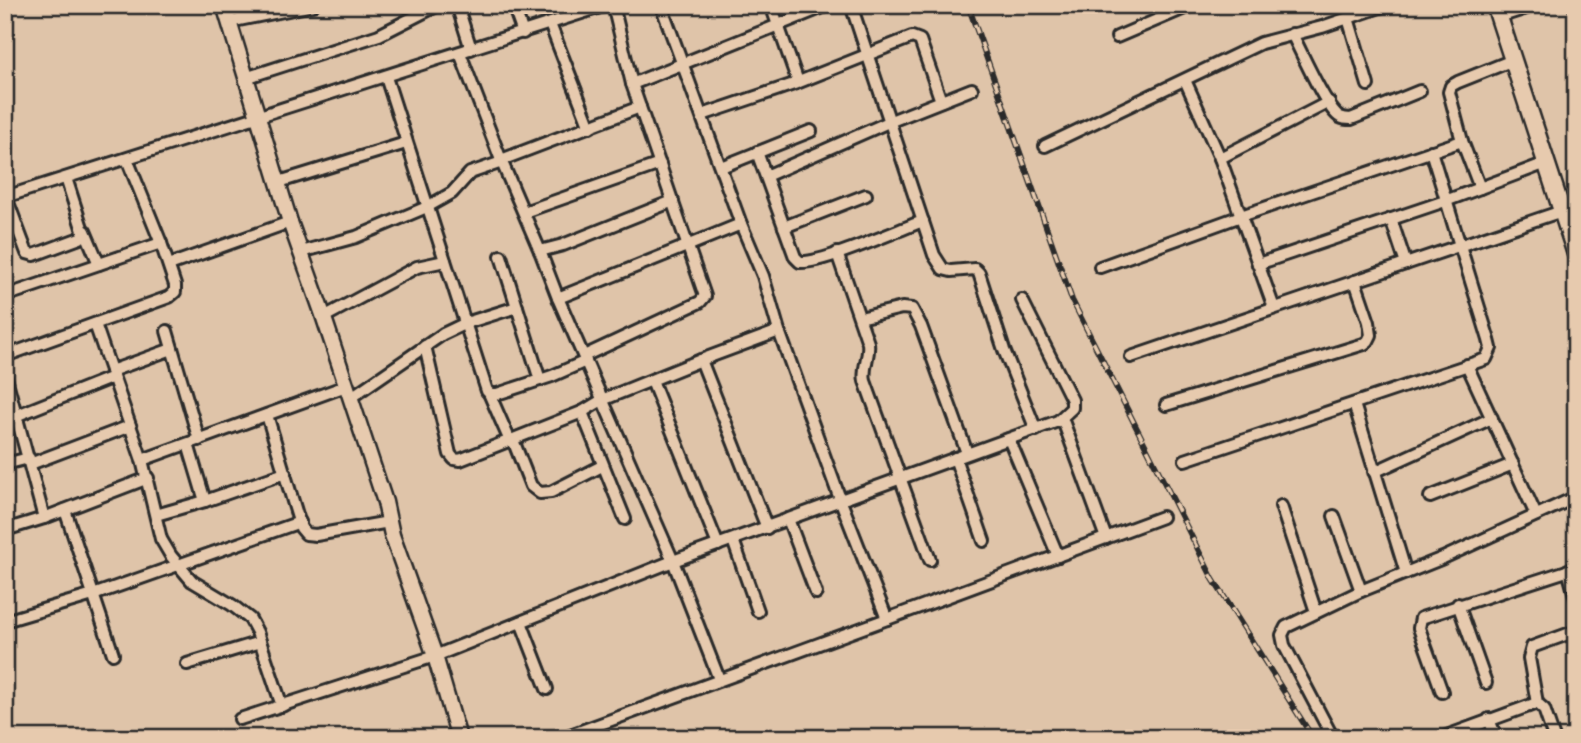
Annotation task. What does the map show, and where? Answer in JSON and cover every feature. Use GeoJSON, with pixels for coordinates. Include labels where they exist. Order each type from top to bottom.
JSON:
{"type":"FeatureCollection","features":[{"type":"Feature","properties":{"kind":"main road"},"geometry":{"type":"LineString","coordinates":[[1497,11],[1576,254]]}},
{"type":"Feature","properties":{"kind":"street"},"geometry":{"type":"LineString","coordinates":[[224,5],[290,222],[385,502],[389,522],[435,656],[459,738]]}},
{"type":"Feature","properties":{"kind":"street"},"geometry":{"type":"LineString","coordinates":[[229,22],[312,5]]}},
{"type":"Feature","properties":{"kind":"street"},"geometry":{"type":"LineString","coordinates":[[245,78],[379,35],[438,5]]}},
{"type":"Feature","properties":{"kind":"street"},"geometry":{"type":"LineString","coordinates":[[457,5],[466,51],[502,161],[558,298],[673,561],[719,679]]}},
{"type":"Feature","properties":{"kind":"street"},"geometry":{"type":"LineString","coordinates":[[513,5],[523,33]]}},
{"type":"Feature","properties":{"kind":"street"},"geometry":{"type":"LineString","coordinates":[[85,231],[80,238],[30,255],[6,197],[607,5]]}},
{"type":"Feature","properties":{"kind":"street"},"geometry":{"type":"LineString","coordinates":[[489,393],[497,394],[540,380],[703,300],[705,296],[632,84],[613,5]]}},
{"type":"Feature","properties":{"kind":"street"},"geometry":{"type":"LineString","coordinates":[[661,5],[741,224],[763,276],[779,331],[840,499],[887,619]]}},
{"type":"Feature","properties":{"kind":"street"},"geometry":{"type":"LineString","coordinates":[[771,5],[798,82]]}},
{"type":"Feature","properties":{"kind":"street"},"geometry":{"type":"LineString","coordinates":[[632,84],[828,5]]}},
{"type":"Feature","properties":{"kind":"street"},"geometry":{"type":"LineString","coordinates":[[851,5],[934,255],[943,269],[975,269],[979,273],[1004,350],[1036,430]]}},
{"type":"Feature","properties":{"kind":"street"},"geometry":{"type":"LineString","coordinates":[[1157,5],[1162,18]]}},
{"type":"Feature","properties":{"kind":"street"},"geometry":{"type":"LineString","coordinates":[[1117,37],[1192,5]]}},
{"type":"Feature","properties":{"kind":"street"},"geometry":{"type":"LineString","coordinates":[[1045,146],[1261,43],[1386,5]]}},
{"type":"Feature","properties":{"kind":"street"},"geometry":{"type":"LineString","coordinates":[[1497,11],[1536,5]]}},
{"type":"Feature","properties":{"kind":"street"},"geometry":{"type":"LineString","coordinates":[[1574,5],[1576,11]]}},
{"type":"Feature","properties":{"kind":"street"},"geometry":{"type":"LineString","coordinates":[[1349,18],[1368,85]]}},
{"type":"Feature","properties":{"kind":"street"},"geometry":{"type":"LineString","coordinates":[[550,24],[590,127]]}},
{"type":"Feature","properties":{"kind":"street"},"geometry":{"type":"LineString","coordinates":[[1292,34],[1329,102],[1342,118],[1351,119],[1420,91]]}},
{"type":"Feature","properties":{"kind":"street"},"geometry":{"type":"LineString","coordinates":[[702,115],[917,37],[941,101]]}},
{"type":"Feature","properties":{"kind":"street"},"geometry":{"type":"LineString","coordinates":[[1480,188],[1449,99],[1451,86],[1513,60]]}},
{"type":"Feature","properties":{"kind":"street"},"geometry":{"type":"LineString","coordinates":[[386,77],[489,393],[531,486],[540,493],[551,492],[602,466]]}},
{"type":"Feature","properties":{"kind":"street"},"geometry":{"type":"LineString","coordinates":[[1185,80],[1220,158],[1274,308]]}},
{"type":"Feature","properties":{"kind":"street"},"geometry":{"type":"LineString","coordinates":[[766,176],[972,89]]}},
{"type":"Feature","properties":{"kind":"street"},"geometry":{"type":"LineString","coordinates":[[1220,158],[1329,102]]}},
{"type":"Feature","properties":{"kind":"street"},"geometry":{"type":"LineString","coordinates":[[301,252],[356,237],[452,193],[470,173],[640,107]]}},
{"type":"Feature","properties":{"kind":"street"},"geometry":{"type":"LineString","coordinates":[[721,167],[811,131]]}},
{"type":"Feature","properties":{"kind":"street"},"geometry":{"type":"LineString","coordinates":[[1100,267],[1462,141]]}},
{"type":"Feature","properties":{"kind":"street"},"geometry":{"type":"LineString","coordinates":[[279,183],[406,143]]}},
{"type":"Feature","properties":{"kind":"street"},"geometry":{"type":"LineString","coordinates":[[1185,460],[1486,359],[1491,348],[1431,151]]}},
{"type":"Feature","properties":{"kind":"street"},"geometry":{"type":"LineString","coordinates":[[757,152],[800,262],[837,253],[923,221]]}},
{"type":"Feature","properties":{"kind":"street"},"geometry":{"type":"LineString","coordinates":[[5,356],[173,294],[175,289],[169,265],[127,159]]}},
{"type":"Feature","properties":{"kind":"street"},"geometry":{"type":"LineString","coordinates":[[524,212],[660,163]]}},
{"type":"Feature","properties":{"kind":"street"},"geometry":{"type":"LineString","coordinates":[[1258,264],[1448,200],[1546,163]]}},
{"type":"Feature","properties":{"kind":"street"},"geometry":{"type":"LineString","coordinates":[[65,178],[99,264]]}},
{"type":"Feature","properties":{"kind":"street"},"geometry":{"type":"LineString","coordinates":[[785,227],[866,195]]}},
{"type":"Feature","properties":{"kind":"street"},"geometry":{"type":"LineString","coordinates":[[540,251],[563,245],[673,201]]}},
{"type":"Feature","properties":{"kind":"street"},"geometry":{"type":"LineString","coordinates":[[1131,357],[1562,211]]}},
{"type":"Feature","properties":{"kind":"street"},"geometry":{"type":"LineString","coordinates":[[1391,219],[1406,264]]}},
{"type":"Feature","properties":{"kind":"street"},"geometry":{"type":"LineString","coordinates":[[169,265],[290,222]]}},
{"type":"Feature","properties":{"kind":"street"},"geometry":{"type":"LineString","coordinates":[[558,298],[741,224]]}},
{"type":"Feature","properties":{"kind":"street"},"geometry":{"type":"LineString","coordinates":[[5,296],[161,243]]}},
{"type":"Feature","properties":{"kind":"street"},"geometry":{"type":"LineString","coordinates":[[837,253],[869,348],[864,376],[930,560]]}},
{"type":"Feature","properties":{"kind":"street"},"geometry":{"type":"LineString","coordinates":[[501,256],[540,380]]}},
{"type":"Feature","properties":{"kind":"street"},"geometry":{"type":"LineString","coordinates":[[324,317],[417,267],[445,261]]}},
{"type":"Feature","properties":{"kind":"street"},"geometry":{"type":"LineString","coordinates":[[1166,405],[1364,344],[1368,341],[1370,330],[1355,281]]}},
{"type":"Feature","properties":{"kind":"street"},"geometry":{"type":"LineString","coordinates":[[240,719],[435,656],[673,561],[899,477],[1036,430],[1062,418],[1072,408],[1072,400],[1021,300]]}},
{"type":"Feature","properties":{"kind":"street"},"geometry":{"type":"LineString","coordinates":[[142,460],[267,415],[348,392],[466,323],[517,307]]}},
{"type":"Feature","properties":{"kind":"street"},"geometry":{"type":"LineString","coordinates":[[860,318],[902,308],[912,309],[921,326],[967,453]]}},
{"type":"Feature","properties":{"kind":"street"},"geometry":{"type":"LineString","coordinates":[[95,324],[148,478],[161,539],[178,564],[198,586],[232,605],[250,619],[282,706]]}},
{"type":"Feature","properties":{"kind":"street"},"geometry":{"type":"LineString","coordinates":[[167,331],[205,501]]}},
{"type":"Feature","properties":{"kind":"street"},"geometry":{"type":"LineString","coordinates":[[425,346],[452,457],[460,460],[582,412],[602,400],[779,331]]}},
{"type":"Feature","properties":{"kind":"street"},"geometry":{"type":"LineString","coordinates":[[5,419],[172,349]]}},
{"type":"Feature","properties":{"kind":"street"},"geometry":{"type":"LineString","coordinates":[[701,360],[767,528]]}},
{"type":"Feature","properties":{"kind":"street"},"geometry":{"type":"LineString","coordinates":[[1467,365],[1536,516]]}},
{"type":"Feature","properties":{"kind":"street"},"geometry":{"type":"LineString","coordinates":[[5,374],[44,518]]}},
{"type":"Feature","properties":{"kind":"street"},"geometry":{"type":"LineString","coordinates":[[652,381],[718,545]]}},
{"type":"Feature","properties":{"kind":"street"},"geometry":{"type":"LineString","coordinates":[[1354,404],[1406,573]]}},
{"type":"Feature","properties":{"kind":"street"},"geometry":{"type":"LineString","coordinates":[[582,412],[625,519]]}},
{"type":"Feature","properties":{"kind":"street"},"geometry":{"type":"LineString","coordinates":[[267,415],[306,534],[316,536],[389,522]]}},
{"type":"Feature","properties":{"kind":"street"},"geometry":{"type":"LineString","coordinates":[[1062,418],[1106,538]]}},
{"type":"Feature","properties":{"kind":"street"},"geometry":{"type":"LineString","coordinates":[[1374,472],[1492,418]]}},
{"type":"Feature","properties":{"kind":"street"},"geometry":{"type":"LineString","coordinates":[[5,464],[29,461],[130,426]]}},
{"type":"Feature","properties":{"kind":"street"},"geometry":{"type":"LineString","coordinates":[[1009,439],[1058,555]]}},
{"type":"Feature","properties":{"kind":"street"},"geometry":{"type":"LineString","coordinates":[[955,458],[984,541]]}},
{"type":"Feature","properties":{"kind":"street"},"geometry":{"type":"LineString","coordinates":[[1430,497],[1513,464]]}},
{"type":"Feature","properties":{"kind":"street"},"geometry":{"type":"LineString","coordinates":[[156,515],[285,473]]}},
{"type":"Feature","properties":{"kind":"street"},"geometry":{"type":"LineString","coordinates":[[5,530],[148,478]]}},
{"type":"Feature","properties":{"kind":"street"},"geometry":{"type":"LineString","coordinates":[[1333,738],[1282,639],[1284,630],[1290,624],[1576,497]]}},
{"type":"Feature","properties":{"kind":"street"},"geometry":{"type":"LineString","coordinates":[[1281,506],[1316,612]]}},
{"type":"Feature","properties":{"kind":"street"},"geometry":{"type":"LineString","coordinates":[[65,510],[113,654]]}},
{"type":"Feature","properties":{"kind":"street"},"geometry":{"type":"LineString","coordinates":[[1334,516],[1361,591]]}},
{"type":"Feature","properties":{"kind":"street"},"geometry":{"type":"LineString","coordinates":[[562,738],[1162,517]]}},
{"type":"Feature","properties":{"kind":"street"},"geometry":{"type":"LineString","coordinates":[[788,519],[816,593]]}},
{"type":"Feature","properties":{"kind":"street"},"geometry":{"type":"LineString","coordinates":[[5,621],[93,594],[300,522]]}},
{"type":"Feature","properties":{"kind":"street"},"geometry":{"type":"LineString","coordinates":[[733,540],[758,611]]}},
{"type":"Feature","properties":{"kind":"street"},"geometry":{"type":"LineString","coordinates":[[1442,692],[1419,628],[1419,620],[1424,615],[1572,569],[1576,599]]}},
{"type":"Feature","properties":{"kind":"street"},"geometry":{"type":"LineString","coordinates":[[1458,604],[1486,683]]}},
{"type":"Feature","properties":{"kind":"street"},"geometry":{"type":"LineString","coordinates":[[521,622],[547,689]]}},
{"type":"Feature","properties":{"kind":"street"},"geometry":{"type":"LineString","coordinates":[[1554,738],[1544,709],[1537,703],[1529,658],[1532,647],[1576,631]]}},
{"type":"Feature","properties":{"kind":"street"},"geometry":{"type":"LineString","coordinates":[[187,664],[260,642]]}},
{"type":"Feature","properties":{"kind":"street"},"geometry":{"type":"LineString","coordinates":[[1441,738],[1537,703]]}},
{"type":"Feature","properties":{"kind":"street"},"geometry":{"type":"LineString","coordinates":[[1489,719],[1496,738]]}},
{"type":"Feature","properties":{"kind":"railway"},"geometry":{"type":"LineString","coordinates":[[968,5],[1072,300],[1213,579],[1313,738]]}}]}
